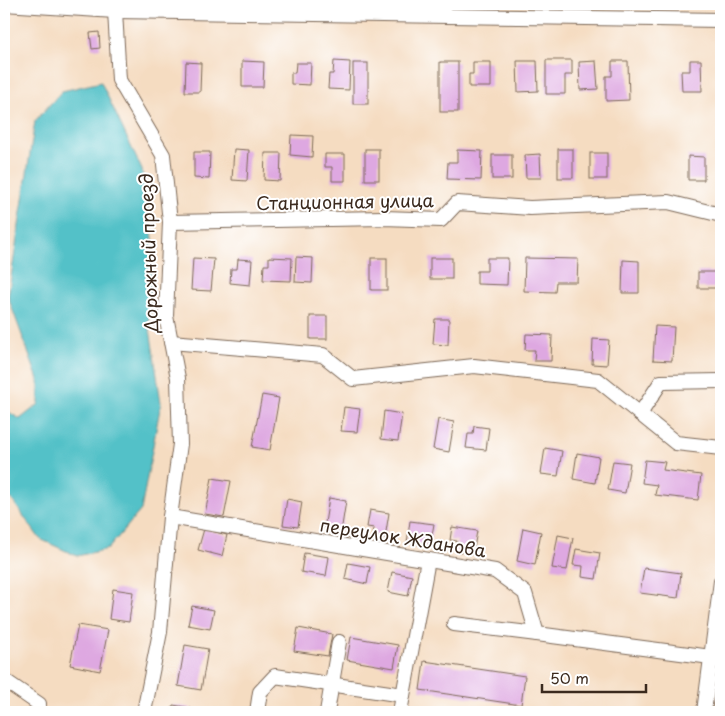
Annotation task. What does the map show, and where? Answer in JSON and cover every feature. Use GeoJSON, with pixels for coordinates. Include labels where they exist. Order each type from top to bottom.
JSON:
{"type":"FeatureCollection","features":[{"type":"Feature","properties":{"kind":"street"},"geometry":{"type":"LineString","coordinates":[[4,4],[115,11],[721,20]]}},
{"type":"Feature","properties":{"kind":"street","name":"Дорожный проезд"},"geometry":{"type":"LineString","coordinates":[[115,11],[119,80],[163,155],[170,222],[166,316],[178,378],[180,444],[170,517],[160,632],[144,712]]}},
{"type":"Feature","properties":{"kind":"street","name":"Станционная улица"},"geometry":{"type":"LineString","coordinates":[[170,222],[384,218],[441,220],[457,203],[530,208],[668,202],[721,215]]}},
{"type":"Feature","properties":{"kind":"street"},"geometry":{"type":"LineString","coordinates":[[171,342],[323,355],[353,379],[474,366],[598,380],[676,443],[721,448]]}},
{"type":"Feature","properties":{"kind":"street"},"geometry":{"type":"LineString","coordinates":[[640,414],[660,382],[721,381]]}},
{"type":"Feature","properties":{"kind":"street","name":"переулок Жданова"},"geometry":{"type":"LineString","coordinates":[[170,517],[495,571],[525,593],[537,634]]}},
{"type":"Feature","properties":{"kind":"street"},"geometry":{"type":"LineString","coordinates":[[400,712],[428,560]]}},
{"type":"Feature","properties":{"kind":"street"},"geometry":{"type":"LineString","coordinates":[[704,712],[721,581]]}},
{"type":"Feature","properties":{"kind":"street"},"geometry":{"type":"LineString","coordinates":[[454,624],[711,657]]}},
{"type":"Feature","properties":{"kind":"street"},"geometry":{"type":"LineString","coordinates":[[327,712],[339,642]]}},
{"type":"Feature","properties":{"kind":"street"},"geometry":{"type":"LineString","coordinates":[[257,712],[260,692],[275,676],[403,695]]}},
{"type":"Feature","properties":{"kind":"street"},"geometry":{"type":"LineString","coordinates":[[4,680],[39,704],[38,712]]}},
{"type":"Feature","properties":{"kind":"water"},"geometry":{"type":"Polygon","coordinates":[[[101,82],[142,170],[153,238],[149,322],[161,403],[141,510],[108,549],[77,556],[40,539],[4,489],[4,409],[20,419],[39,404],[39,382],[8,297],[35,121],[62,91],[101,82]]]}},
{"type":"Feature","properties":{"kind":"building"},"geometry":{"type":"Polygon","coordinates":[[[99,32],[100,48],[92,49],[90,33],[99,32]]]}},
{"type":"Feature","properties":{"kind":"building"},"geometry":{"type":"Polygon","coordinates":[[[546,60],[572,60],[572,75],[565,75],[565,94],[546,94],[546,60]]]}},
{"type":"Feature","properties":{"kind":"building"},"geometry":{"type":"Polygon","coordinates":[[[690,60],[701,60],[702,91],[682,91],[681,71],[690,71],[690,60]]]}},
{"type":"Feature","properties":{"kind":"building"},"geometry":{"type":"Polygon","coordinates":[[[242,61],[264,62],[263,87],[242,87],[242,61]]]}},
{"type":"Feature","properties":{"kind":"building"},"geometry":{"type":"Polygon","coordinates":[[[334,61],[350,62],[349,90],[328,89],[329,74],[333,74],[334,61]]]}},
{"type":"Feature","properties":{"kind":"building"},"geometry":{"type":"Polygon","coordinates":[[[517,61],[537,61],[538,91],[518,92],[517,61]]]}},
{"type":"Feature","properties":{"kind":"building"},"geometry":{"type":"Polygon","coordinates":[[[596,61],[598,89],[580,90],[579,62],[596,61]]]}},
{"type":"Feature","properties":{"kind":"building"},"geometry":{"type":"Polygon","coordinates":[[[612,61],[628,61],[629,100],[606,101],[606,76],[612,76],[612,61]]]}},
{"type":"Feature","properties":{"kind":"building"},"geometry":{"type":"Polygon","coordinates":[[[186,62],[201,63],[200,92],[185,92],[186,62]]]}},
{"type":"Feature","properties":{"kind":"building"},"geometry":{"type":"Polygon","coordinates":[[[440,62],[458,62],[458,112],[440,112],[440,62]]]}},
{"type":"Feature","properties":{"kind":"building"},"geometry":{"type":"Polygon","coordinates":[[[473,62],[491,62],[491,87],[469,87],[469,74],[473,74],[473,62]]]}},
{"type":"Feature","properties":{"kind":"building"},"geometry":{"type":"Polygon","coordinates":[[[296,63],[311,63],[310,85],[291,84],[291,73],[295,73],[296,63]]]}},
{"type":"Feature","properties":{"kind":"building"},"geometry":{"type":"Polygon","coordinates":[[[353,63],[368,63],[368,104],[353,104],[353,63]]]}},
{"type":"Feature","properties":{"kind":"building"},"geometry":{"type":"Polygon","coordinates":[[[291,135],[313,136],[312,157],[290,155],[291,135]]]}},
{"type":"Feature","properties":{"kind":"building"},"geometry":{"type":"Polygon","coordinates":[[[234,149],[249,150],[247,181],[232,180],[234,149]]]}},
{"type":"Feature","properties":{"kind":"building"},"geometry":{"type":"Polygon","coordinates":[[[365,149],[379,149],[379,180],[365,180],[365,149]]]}},
{"type":"Feature","properties":{"kind":"building"},"geometry":{"type":"Polygon","coordinates":[[[558,149],[573,149],[573,178],[558,178],[558,149]]]}},
{"type":"Feature","properties":{"kind":"building"},"geometry":{"type":"Polygon","coordinates":[[[457,150],[482,151],[481,180],[447,179],[448,162],[457,162],[457,150]]]}},
{"type":"Feature","properties":{"kind":"building"},"geometry":{"type":"Polygon","coordinates":[[[194,152],[210,152],[209,179],[194,178],[194,152]]]}},
{"type":"Feature","properties":{"kind":"building"},"geometry":{"type":"Polygon","coordinates":[[[265,153],[281,153],[280,181],[264,180],[265,153]]]}},
{"type":"Feature","properties":{"kind":"building"},"geometry":{"type":"Polygon","coordinates":[[[590,153],[607,153],[607,179],[590,179],[590,153]]]}},
{"type":"Feature","properties":{"kind":"building"},"geometry":{"type":"Polygon","coordinates":[[[325,154],[345,154],[345,181],[332,181],[332,167],[325,167],[325,154]]]}},
{"type":"Feature","properties":{"kind":"building"},"geometry":{"type":"Polygon","coordinates":[[[540,154],[541,178],[526,178],[525,155],[540,154]]]}},
{"type":"Feature","properties":{"kind":"building"},"geometry":{"type":"Polygon","coordinates":[[[492,155],[512,155],[512,179],[492,179],[492,155]]]}},
{"type":"Feature","properties":{"kind":"building"},"geometry":{"type":"Polygon","coordinates":[[[688,156],[704,157],[704,180],[688,180],[688,156]]]}},
{"type":"Feature","properties":{"kind":"building"},"geometry":{"type":"Polygon","coordinates":[[[269,257],[292,258],[291,281],[263,280],[264,265],[269,265],[269,257]]]}},
{"type":"Feature","properties":{"kind":"building"},"geometry":{"type":"Polygon","coordinates":[[[296,257],[313,258],[312,283],[295,282],[296,257]]]}},
{"type":"Feature","properties":{"kind":"building"},"geometry":{"type":"Polygon","coordinates":[[[193,258],[214,259],[211,291],[191,290],[193,258]]]}},
{"type":"Feature","properties":{"kind":"building"},"geometry":{"type":"Polygon","coordinates":[[[371,258],[387,258],[387,290],[371,290],[371,258]]]}},
{"type":"Feature","properties":{"kind":"building"},"geometry":{"type":"Polygon","coordinates":[[[430,258],[452,258],[452,279],[430,279],[430,258]]]}},
{"type":"Feature","properties":{"kind":"building"},"geometry":{"type":"Polygon","coordinates":[[[487,258],[508,258],[507,285],[477,284],[477,271],[487,271],[487,258]]]}},
{"type":"Feature","properties":{"kind":"building"},"geometry":{"type":"Polygon","coordinates":[[[525,258],[578,259],[577,282],[556,282],[555,292],[524,291],[525,258]]]}},
{"type":"Feature","properties":{"kind":"building"},"geometry":{"type":"Polygon","coordinates":[[[238,259],[252,260],[250,285],[230,283],[231,269],[237,269],[238,259]]]}},
{"type":"Feature","properties":{"kind":"building"},"geometry":{"type":"Polygon","coordinates":[[[623,260],[639,261],[639,293],[622,293],[623,260]]]}},
{"type":"Feature","properties":{"kind":"building"},"geometry":{"type":"Polygon","coordinates":[[[698,272],[721,272],[721,288],[698,288],[698,272]]]}},
{"type":"Feature","properties":{"kind":"building"},"geometry":{"type":"Polygon","coordinates":[[[310,316],[327,316],[327,339],[310,339],[310,316]]]}},
{"type":"Feature","properties":{"kind":"building"},"geometry":{"type":"Polygon","coordinates":[[[435,319],[449,319],[448,345],[433,344],[435,319]]]}},
{"type":"Feature","properties":{"kind":"building"},"geometry":{"type":"Polygon","coordinates":[[[655,326],[674,327],[672,361],[653,360],[655,326]]]}},
{"type":"Feature","properties":{"kind":"building"},"geometry":{"type":"Polygon","coordinates":[[[526,334],[552,335],[551,361],[534,361],[535,350],[525,350],[526,334]]]}},
{"type":"Feature","properties":{"kind":"building"},"geometry":{"type":"Polygon","coordinates":[[[593,339],[609,340],[607,365],[592,364],[593,339]]]}},
{"type":"Feature","properties":{"kind":"building"},"geometry":{"type":"Polygon","coordinates":[[[262,395],[279,398],[270,450],[252,447],[262,395]]]}},
{"type":"Feature","properties":{"kind":"building"},"geometry":{"type":"Polygon","coordinates":[[[344,407],[360,409],[357,432],[341,431],[344,407]]]}},
{"type":"Feature","properties":{"kind":"building"},"geometry":{"type":"Polygon","coordinates":[[[384,411],[402,414],[398,441],[381,439],[384,411]]]}},
{"type":"Feature","properties":{"kind":"building"},"geometry":{"type":"Polygon","coordinates":[[[438,419],[454,422],[449,452],[433,449],[438,419]]]}},
{"type":"Feature","properties":{"kind":"building"},"geometry":{"type":"Polygon","coordinates":[[[474,426],[489,428],[486,450],[466,448],[468,434],[473,434],[474,426]]]}},
{"type":"Feature","properties":{"kind":"building"},"geometry":{"type":"Polygon","coordinates":[[[545,448],[562,451],[558,476],[541,474],[545,448]]]}},
{"type":"Feature","properties":{"kind":"building"},"geometry":{"type":"Polygon","coordinates":[[[577,453],[599,457],[595,483],[573,479],[577,453]]]}},
{"type":"Feature","properties":{"kind":"building"},"geometry":{"type":"Polygon","coordinates":[[[645,460],[665,462],[663,470],[701,475],[698,500],[655,495],[657,485],[642,483],[645,460]]]}},
{"type":"Feature","properties":{"kind":"building"},"geometry":{"type":"Polygon","coordinates":[[[613,461],[630,463],[625,493],[608,490],[613,461]]]}},
{"type":"Feature","properties":{"kind":"building"},"geometry":{"type":"Polygon","coordinates":[[[212,478],[231,481],[224,517],[205,514],[212,478]]]}},
{"type":"Feature","properties":{"kind":"building"},"geometry":{"type":"Polygon","coordinates":[[[329,498],[346,501],[341,532],[324,529],[329,498]]]}},
{"type":"Feature","properties":{"kind":"building"},"geometry":{"type":"Polygon","coordinates":[[[287,499],[302,502],[298,527],[283,525],[287,499]]]}},
{"type":"Feature","properties":{"kind":"building"},"geometry":{"type":"Polygon","coordinates":[[[370,510],[389,513],[385,538],[373,536],[374,528],[367,527],[370,510]]]}},
{"type":"Feature","properties":{"kind":"building"},"geometry":{"type":"Polygon","coordinates":[[[410,521],[434,524],[430,546],[407,543],[410,521]]]}},
{"type":"Feature","properties":{"kind":"building"},"geometry":{"type":"Polygon","coordinates":[[[452,527],[477,531],[473,554],[455,551],[457,541],[450,540],[452,527]]]}},
{"type":"Feature","properties":{"kind":"building"},"geometry":{"type":"Polygon","coordinates":[[[523,528],[541,532],[535,565],[517,561],[523,528]]]}},
{"type":"Feature","properties":{"kind":"building"},"geometry":{"type":"Polygon","coordinates":[[[204,529],[227,535],[222,556],[198,550],[204,529]]]}},
{"type":"Feature","properties":{"kind":"building"},"geometry":{"type":"Polygon","coordinates":[[[558,535],[573,538],[567,570],[552,568],[558,535]]]}},
{"type":"Feature","properties":{"kind":"building"},"geometry":{"type":"Polygon","coordinates":[[[576,549],[600,553],[596,579],[582,577],[583,566],[573,565],[576,549]]]}},
{"type":"Feature","properties":{"kind":"building"},"geometry":{"type":"Polygon","coordinates":[[[304,553],[329,557],[326,576],[301,572],[304,553]]]}},
{"type":"Feature","properties":{"kind":"building"},"geometry":{"type":"Polygon","coordinates":[[[348,563],[370,567],[367,584],[345,579],[348,563]]]}},
{"type":"Feature","properties":{"kind":"building"},"geometry":{"type":"Polygon","coordinates":[[[644,568],[681,573],[678,598],[640,593],[644,568]]]}},
{"type":"Feature","properties":{"kind":"building"},"geometry":{"type":"Polygon","coordinates":[[[392,572],[412,576],[408,596],[388,592],[392,572]]]}},
{"type":"Feature","properties":{"kind":"building"},"geometry":{"type":"Polygon","coordinates":[[[113,589],[133,592],[129,622],[109,619],[113,589]]]}},
{"type":"Feature","properties":{"kind":"building"},"geometry":{"type":"Polygon","coordinates":[[[192,606],[214,610],[210,629],[188,625],[192,606]]]}},
{"type":"Feature","properties":{"kind":"building"},"geometry":{"type":"Polygon","coordinates":[[[78,625],[108,630],[100,671],[70,665],[78,625]]]}},
{"type":"Feature","properties":{"kind":"building"},"geometry":{"type":"Polygon","coordinates":[[[298,628],[332,634],[328,656],[294,651],[298,628]]]}},
{"type":"Feature","properties":{"kind":"building"},"geometry":{"type":"Polygon","coordinates":[[[351,637],[398,645],[394,668],[347,660],[351,637]]]}},
{"type":"Feature","properties":{"kind":"building"},"geometry":{"type":"Polygon","coordinates":[[[185,645],[208,649],[201,690],[178,686],[185,645]]]}},
{"type":"Feature","properties":{"kind":"building"},"geometry":{"type":"Polygon","coordinates":[[[424,661],[525,676],[521,705],[420,690],[424,661]]]}},
{"type":"Feature","properties":{"kind":"building"},"geometry":{"type":"Polygon","coordinates":[[[173,705],[191,708],[190,712],[172,712],[173,705]]]}}]}
